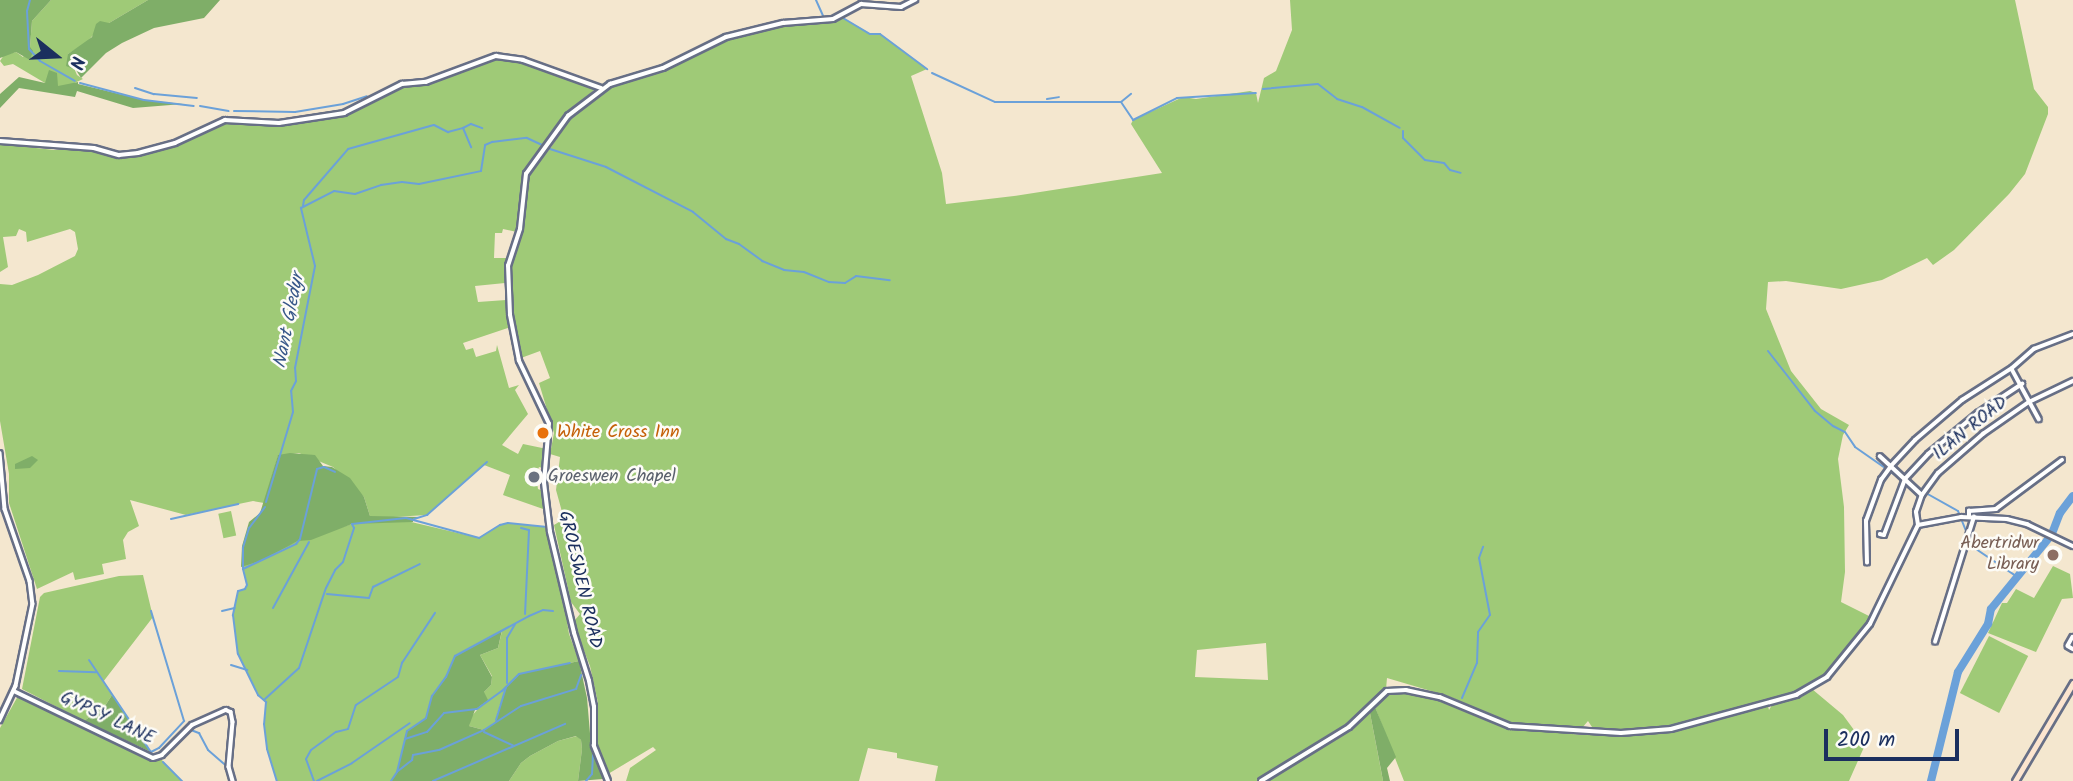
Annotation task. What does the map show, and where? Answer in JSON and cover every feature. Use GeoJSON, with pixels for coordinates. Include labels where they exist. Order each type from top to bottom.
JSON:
{"type":"FeatureCollection","features":[{"type":"Feature","properties":{"kind":"main road"},"geometry":{"type":"LineString","coordinates":[[2015,781],[2073,683]]}},
{"type":"Feature","properties":{"kind":"street"},"geometry":{"type":"LineString","coordinates":[[0,141],[94,148],[127,155],[165,147],[225,120],[279,122],[344,113],[402,84],[426,82],[496,56],[523,60],[602,88],[663,68],[726,37],[783,23],[832,19],[860,4],[901,7],[915,0]]}},
{"type":"Feature","properties":{"kind":"street","name":"GROESWEN ROAD"},"geometry":{"type":"LineString","coordinates":[[602,88],[568,116],[528,167],[524,181],[520,229],[510,254],[507,285],[519,361],[549,424],[544,483],[551,532],[574,633],[589,681],[594,707],[594,746],[608,781]]}},
{"type":"Feature","properties":{"kind":"street"},"geometry":{"type":"LineString","coordinates":[[1867,563],[1866,520],[1881,480],[1891,466],[1962,400],[2012,368],[2034,349],[2073,334]]}},
{"type":"Feature","properties":{"kind":"street"},"geometry":{"type":"LineString","coordinates":[[2012,368],[2039,419]]}},
{"type":"Feature","properties":{"kind":"street","name":"ILAN ROAD"},"geometry":{"type":"LineString","coordinates":[[1922,495],[1938,474],[1974,442],[2029,401],[2073,381]]}},
{"type":"Feature","properties":{"kind":"street"},"geometry":{"type":"LineString","coordinates":[[1880,534],[1884,535],[1905,479],[1928,454],[1978,412],[2022,384]]}},
{"type":"Feature","properties":{"kind":"street"},"geometry":{"type":"LineString","coordinates":[[0,453],[5,509],[28,574],[33,598],[31,623],[14,691],[0,721]]}},
{"type":"Feature","properties":{"kind":"street"},"geometry":{"type":"LineString","coordinates":[[1261,781],[1349,727],[1387,691],[1406,690],[1440,698],[1510,726],[1606,733],[1659,731],[1748,710],[1796,695],[1827,677],[1870,624],[1919,525],[1916,512],[1922,495],[1880,456]]}},
{"type":"Feature","properties":{"kind":"street"},"geometry":{"type":"LineString","coordinates":[[1968,517],[1969,511],[1996,509],[2062,460]]}},
{"type":"Feature","properties":{"kind":"street"},"geometry":{"type":"LineString","coordinates":[[1919,525],[1974,516],[2027,524],[2073,546]]}},
{"type":"Feature","properties":{"kind":"street"},"geometry":{"type":"LineString","coordinates":[[1935,642],[1974,516]]}},
{"type":"Feature","properties":{"kind":"street"},"geometry":{"type":"LineString","coordinates":[[2073,637],[2068,646],[2073,649]]}},
{"type":"Feature","properties":{"kind":"street","name":"GYPSY LANE"},"geometry":{"type":"LineString","coordinates":[[14,691],[153,758],[162,755],[192,725],[226,710],[231,712],[233,722],[229,767],[233,781]]}},
{"type":"Feature","properties":{"kind":"green space"},"geometry":{"type":"Polygon","coordinates":[[[0,0],[51,0],[32,21],[30,47],[33,51],[30,60],[16,52],[0,58],[0,0]]]}},
{"type":"Feature","properties":{"kind":"green space"},"geometry":{"type":"Polygon","coordinates":[[[51,0],[148,0],[109,23],[104,23],[86,43],[68,54],[77,75],[83,79],[68,86],[57,86],[57,73],[45,83],[13,64],[4,66],[0,61],[4,55],[16,52],[23,57],[30,47],[32,21],[51,0]]]}},
{"type":"Feature","properties":{"kind":"green space"},"geometry":{"type":"Polygon","coordinates":[[[148,0],[220,0],[204,18],[154,28],[122,43],[106,53],[81,78],[76,70],[66,66],[68,54],[92,37],[96,24],[100,21],[109,23],[148,0]]]}},
{"type":"Feature","properties":{"kind":"green space"},"geometry":{"type":"Polygon","coordinates":[[[1290,0],[2015,0],[2034,89],[2048,107],[2048,114],[2025,174],[2009,194],[1954,250],[1933,265],[1927,258],[1882,280],[1841,289],[1786,281],[1768,282],[1766,309],[1791,371],[1821,409],[1849,425],[1843,435],[1838,459],[1844,507],[1845,572],[1841,602],[1871,617],[1825,676],[1791,695],[1683,723],[1627,731],[1601,730],[1592,727],[1588,721],[1582,728],[1511,723],[1448,696],[1387,678],[1386,689],[1357,718],[1258,781],[935,781],[938,766],[897,758],[897,753],[868,748],[859,781],[626,781],[630,768],[656,750],[653,747],[608,774],[598,750],[598,703],[590,666],[577,633],[575,620],[580,614],[571,602],[554,525],[564,519],[556,490],[560,457],[550,454],[554,433],[539,383],[550,378],[540,351],[521,358],[510,300],[510,265],[523,228],[528,173],[550,149],[576,109],[603,90],[657,72],[722,40],[773,27],[843,18],[871,34],[880,34],[927,69],[911,76],[942,173],[946,204],[1162,173],[1131,124],[1133,120],[1183,97],[1196,99],[1250,91],[1256,93],[1258,103],[1264,78],[1276,71],[1292,30],[1290,0]],[[1266,643],[1197,650],[1195,677],[1268,680],[1266,643]]]}},
{"type":"Feature","properties":{"kind":"green space"},"geometry":{"type":"Polygon","coordinates":[[[508,58],[587,82],[596,88],[561,121],[525,170],[517,232],[503,229],[502,233],[495,233],[494,258],[507,258],[505,283],[475,286],[478,302],[506,300],[511,327],[463,343],[466,350],[473,348],[476,357],[496,351],[497,345],[509,388],[519,385],[515,390],[528,414],[502,445],[518,454],[523,444],[547,449],[543,468],[539,467],[536,474],[531,472],[528,480],[537,483],[538,489],[543,491],[546,510],[503,495],[510,475],[484,465],[427,515],[376,518],[370,516],[364,497],[333,467],[299,453],[278,456],[264,503],[253,501],[186,515],[130,500],[139,526],[128,532],[123,540],[126,559],[102,564],[104,574],[75,580],[73,572],[37,589],[9,503],[9,474],[0,421],[0,284],[12,285],[38,275],[75,256],[78,249],[75,232],[70,229],[27,242],[26,232],[19,229],[16,236],[3,237],[8,267],[0,272],[0,144],[54,150],[93,149],[115,157],[133,157],[167,149],[199,132],[229,122],[277,125],[340,115],[364,107],[406,85],[433,83],[495,59],[508,58]]]}},
{"type":"Feature","properties":{"kind":"green space"},"geometry":{"type":"Polygon","coordinates":[[[49,70],[57,73],[58,86],[78,82],[144,100],[183,104],[133,108],[77,91],[75,97],[19,88],[0,108],[0,94],[19,77],[45,83],[49,70]]]}},
{"type":"Feature","properties":{"kind":"green space"},"geometry":{"type":"Polygon","coordinates":[[[278,455],[315,455],[323,466],[332,467],[350,478],[364,497],[370,516],[420,517],[413,519],[413,522],[352,524],[311,540],[298,541],[260,561],[241,567],[242,546],[249,522],[260,513],[278,455]]]}},
{"type":"Feature","properties":{"kind":"green space"},"geometry":{"type":"Polygon","coordinates":[[[32,456],[38,460],[30,468],[15,469],[15,464],[32,456]]]}},
{"type":"Feature","properties":{"kind":"green space"},"geometry":{"type":"Polygon","coordinates":[[[231,511],[236,535],[223,538],[218,514],[231,511]]]}},
{"type":"Feature","properties":{"kind":"green space"},"geometry":{"type":"Polygon","coordinates":[[[407,521],[479,538],[508,523],[545,527],[559,570],[569,634],[579,661],[519,674],[500,705],[495,722],[484,730],[469,726],[470,718],[484,702],[484,692],[491,685],[492,676],[480,655],[498,648],[502,631],[455,656],[446,677],[432,696],[426,718],[407,731],[397,772],[391,781],[277,781],[267,749],[264,724],[266,702],[258,695],[238,654],[233,615],[238,591],[245,589],[247,585],[243,566],[298,541],[352,524],[407,521]]]}},
{"type":"Feature","properties":{"kind":"green space"},"geometry":{"type":"Polygon","coordinates":[[[2053,566],[2070,574],[2073,598],[2062,599],[2036,652],[1988,633],[2002,603],[2007,603],[2016,589],[2034,598],[2053,566]]]}},
{"type":"Feature","properties":{"kind":"green space"},"geometry":{"type":"Polygon","coordinates":[[[143,575],[153,617],[103,682],[112,695],[105,706],[84,721],[22,689],[40,597],[44,593],[119,576],[143,575]]]}},
{"type":"Feature","properties":{"kind":"green space"},"geometry":{"type":"Polygon","coordinates":[[[502,630],[498,648],[480,655],[492,677],[491,685],[484,692],[488,700],[475,710],[469,726],[484,730],[495,722],[507,686],[519,674],[579,661],[587,698],[591,745],[603,779],[578,781],[582,749],[581,740],[576,736],[558,741],[530,756],[521,763],[509,781],[391,781],[397,772],[407,731],[426,718],[432,696],[446,677],[455,656],[502,630]]]}},
{"type":"Feature","properties":{"kind":"green space"},"geometry":{"type":"Polygon","coordinates":[[[1989,636],[2028,656],[1999,713],[1960,693],[1989,636]]]}},
{"type":"Feature","properties":{"kind":"green space"},"geometry":{"type":"Polygon","coordinates":[[[1812,689],[1843,715],[1865,745],[1849,781],[1404,781],[1375,707],[1389,693],[1402,693],[1433,698],[1505,726],[1581,735],[1641,735],[1712,722],[1768,706],[1769,710],[1772,705],[1812,689]]]}},
{"type":"Feature","properties":{"kind":"green space"},"geometry":{"type":"Polygon","coordinates":[[[112,695],[151,752],[84,721],[105,706],[112,695]]]}},
{"type":"Feature","properties":{"kind":"green space"},"geometry":{"type":"Polygon","coordinates":[[[18,696],[140,756],[161,759],[182,781],[0,781],[0,728],[18,696]]]}},
{"type":"Feature","properties":{"kind":"green space"},"geometry":{"type":"Polygon","coordinates":[[[1375,707],[1396,757],[1387,768],[1390,781],[1383,781],[1370,713],[1375,707]]]}},
{"type":"Feature","properties":{"kind":"green space"},"geometry":{"type":"Polygon","coordinates":[[[1370,713],[1383,781],[1263,781],[1330,741],[1370,713]]]}},
{"type":"Feature","properties":{"kind":"green space"},"geometry":{"type":"Polygon","coordinates":[[[577,736],[581,740],[582,749],[578,781],[509,781],[521,763],[530,756],[558,741],[577,736]]]}},
{"type":"Feature","properties":{"kind":"waterway"},"geometry":{"type":"LineString","coordinates":[[30,0],[27,11],[29,49],[40,61],[75,81]]}},
{"type":"Feature","properties":{"kind":"waterway"},"geometry":{"type":"LineString","coordinates":[[816,0],[823,16]]}},
{"type":"Feature","properties":{"kind":"waterway"},"geometry":{"type":"LineString","coordinates":[[843,18],[870,34],[880,34],[927,69]]}},
{"type":"Feature","properties":{"kind":"waterway"},"geometry":{"type":"LineString","coordinates":[[932,73],[995,102],[1121,102],[1133,120],[1177,98],[1256,93]]}},
{"type":"Feature","properties":{"kind":"waterway"},"geometry":{"type":"LineString","coordinates":[[80,83],[144,100],[194,106]]}},
{"type":"Feature","properties":{"kind":"waterway"},"geometry":{"type":"LineString","coordinates":[[1263,89],[1318,84],[1337,99],[1362,107],[1400,128]]}},
{"type":"Feature","properties":{"kind":"waterway"},"geometry":{"type":"LineString","coordinates":[[135,88],[154,94],[197,98]]}},
{"type":"Feature","properties":{"kind":"waterway"},"geometry":{"type":"LineString","coordinates":[[1121,102],[1131,94]]}},
{"type":"Feature","properties":{"kind":"waterway"},"geometry":{"type":"LineString","coordinates":[[234,111],[295,112],[343,104],[367,96]]}},
{"type":"Feature","properties":{"kind":"waterway"},"geometry":{"type":"LineString","coordinates":[[1047,99],[1059,97]]}},
{"type":"Feature","properties":{"kind":"waterway"},"geometry":{"type":"LineString","coordinates":[[200,106],[229,111]]}},
{"type":"Feature","properties":{"kind":"waterway"},"geometry":{"type":"LineString","coordinates":[[463,128],[471,124],[482,128]]}},
{"type":"Feature","properties":{"kind":"waterway"},"geometry":{"type":"LineString","coordinates":[[303,206],[304,200],[348,149],[434,125],[448,132],[463,128],[471,147]]}},
{"type":"Feature","properties":{"kind":"waterway"},"geometry":{"type":"LineString","coordinates":[[1403,131],[1403,138],[1425,160],[1444,163],[1450,170],[1461,173]]}},
{"type":"Feature","properties":{"kind":"waterway","name":"Nant Gledyr"},"geometry":{"type":"LineString","coordinates":[[266,502],[293,412],[291,391],[296,381],[295,368],[315,266],[301,208],[334,191],[355,194],[381,185],[402,182],[419,184],[481,171],[485,145],[492,142],[527,138],[544,146]]}},
{"type":"Feature","properties":{"kind":"waterway","name":"Nant Gledyr"},"geometry":{"type":"LineString","coordinates":[[550,149],[606,167],[693,212],[726,239],[739,244],[762,261],[784,270],[804,272],[829,282],[845,283],[856,276],[890,280]]}},
{"type":"Feature","properties":{"kind":"waterway"},"geometry":{"type":"LineString","coordinates":[[1768,351],[1815,411],[1845,432],[1855,447],[1908,484]]}},
{"type":"Feature","properties":{"kind":"waterway"},"geometry":{"type":"LineString","coordinates":[[414,519],[427,515],[487,462]]}},
{"type":"Feature","properties":{"kind":"waterway"},"geometry":{"type":"LineString","coordinates":[[243,569],[296,544],[300,539],[317,469],[324,467],[335,472]]}},
{"type":"Feature","properties":{"kind":"waterway"},"geometry":{"type":"LineString","coordinates":[[1917,488],[1958,511],[1967,533]]}},
{"type":"Feature","properties":{"kind":"waterway"},"geometry":{"type":"LineString","coordinates":[[2053,531],[2060,513],[2073,496]]}},
{"type":"Feature","properties":{"kind":"waterway"},"geometry":{"type":"LineString","coordinates":[[171,519],[238,504]]}},
{"type":"Feature","properties":{"kind":"waterway","name":"Nant Gledyr"},"geometry":{"type":"LineString","coordinates":[[265,507],[249,528],[243,548],[243,569],[247,585],[245,589],[238,591],[233,615],[238,654],[258,695],[266,702],[264,724],[267,749],[277,781]]}},
{"type":"Feature","properties":{"kind":"waterway"},"geometry":{"type":"LineString","coordinates":[[265,699],[299,668],[326,588],[335,570],[343,562],[354,528],[352,524],[406,518],[479,538],[508,523],[545,527]]}},
{"type":"Feature","properties":{"kind":"waterway"},"geometry":{"type":"LineString","coordinates":[[521,528],[529,530],[525,614]]}},
{"type":"Feature","properties":{"kind":"waterway"},"geometry":{"type":"LineString","coordinates":[[1931,781],[1958,672],[1988,624],[1991,609],[2049,538]]}},
{"type":"Feature","properties":{"kind":"waterway"},"geometry":{"type":"LineString","coordinates":[[1970,539],[1973,547],[2016,576]]}},
{"type":"Feature","properties":{"kind":"waterway"},"geometry":{"type":"LineString","coordinates":[[273,608],[309,542]]}},
{"type":"Feature","properties":{"kind":"waterway"},"geometry":{"type":"LineString","coordinates":[[1462,698],[1477,663],[1478,632],[1490,615],[1479,558],[1483,547]]}},
{"type":"Feature","properties":{"kind":"waterway"},"geometry":{"type":"LineString","coordinates":[[327,594],[369,598],[373,587],[420,564]]}},
{"type":"Feature","properties":{"kind":"waterway"},"geometry":{"type":"LineString","coordinates":[[222,611],[235,608]]}},
{"type":"Feature","properties":{"kind":"waterway"},"geometry":{"type":"LineString","coordinates":[[391,781],[397,772],[407,731],[426,718],[432,696],[446,677],[455,656],[529,616],[543,610],[553,611]]}},
{"type":"Feature","properties":{"kind":"waterway"},"geometry":{"type":"LineString","coordinates":[[134,727],[151,752],[159,748],[184,721],[151,611]]}},
{"type":"Feature","properties":{"kind":"waterway"},"geometry":{"type":"LineString","coordinates":[[314,781],[306,759],[311,750],[336,732],[348,729],[356,705],[398,677],[402,663],[435,613]]}},
{"type":"Feature","properties":{"kind":"waterway"},"geometry":{"type":"LineString","coordinates":[[507,683],[507,638],[515,624]]}},
{"type":"Feature","properties":{"kind":"waterway"},"geometry":{"type":"LineString","coordinates":[[89,660],[130,721]]}},
{"type":"Feature","properties":{"kind":"waterway"},"geometry":{"type":"LineString","coordinates":[[405,739],[427,732],[444,713],[477,709],[502,691],[519,674],[570,663]]}},
{"type":"Feature","properties":{"kind":"waterway"},"geometry":{"type":"LineString","coordinates":[[231,665],[247,670]]}},
{"type":"Feature","properties":{"kind":"waterway"},"geometry":{"type":"LineString","coordinates":[[59,671],[96,672]]}},
{"type":"Feature","properties":{"kind":"waterway"},"geometry":{"type":"LineString","coordinates":[[398,771],[412,760],[413,755],[439,750],[484,730],[521,706],[576,689],[581,675]]}},
{"type":"Feature","properties":{"kind":"waterway"},"geometry":{"type":"LineString","coordinates":[[496,720],[506,688]]}},
{"type":"Feature","properties":{"kind":"waterway"},"geometry":{"type":"LineString","coordinates":[[317,781],[352,763],[410,723]]}},
{"type":"Feature","properties":{"kind":"waterway"},"geometry":{"type":"LineString","coordinates":[[433,781],[565,724]]}},
{"type":"Feature","properties":{"kind":"waterway"},"geometry":{"type":"LineString","coordinates":[[191,730],[199,733],[208,750],[225,765]]}},
{"type":"Feature","properties":{"kind":"waterway"},"geometry":{"type":"LineString","coordinates":[[484,732],[514,746]]}},
{"type":"Feature","properties":{"kind":"waterway"},"geometry":{"type":"LineString","coordinates":[[586,781],[592,774],[593,755]]}},
{"type":"Feature","properties":{"kind":"waterway"},"geometry":{"type":"LineString","coordinates":[[163,762],[182,781]]}},
{"type":"Feature","properties":{"kind":"place","name":"White Cross Inn"},"geometry":{"type":"Point","coordinates":[543,433]}},
{"type":"Feature","properties":{"kind":"place","name":"Groeswen Chapel"},"geometry":{"type":"Point","coordinates":[534,477]}},
{"type":"Feature","properties":{"kind":"place","name":"Abertridwr Library"},"geometry":{"type":"Point","coordinates":[2053,555]}}]}
